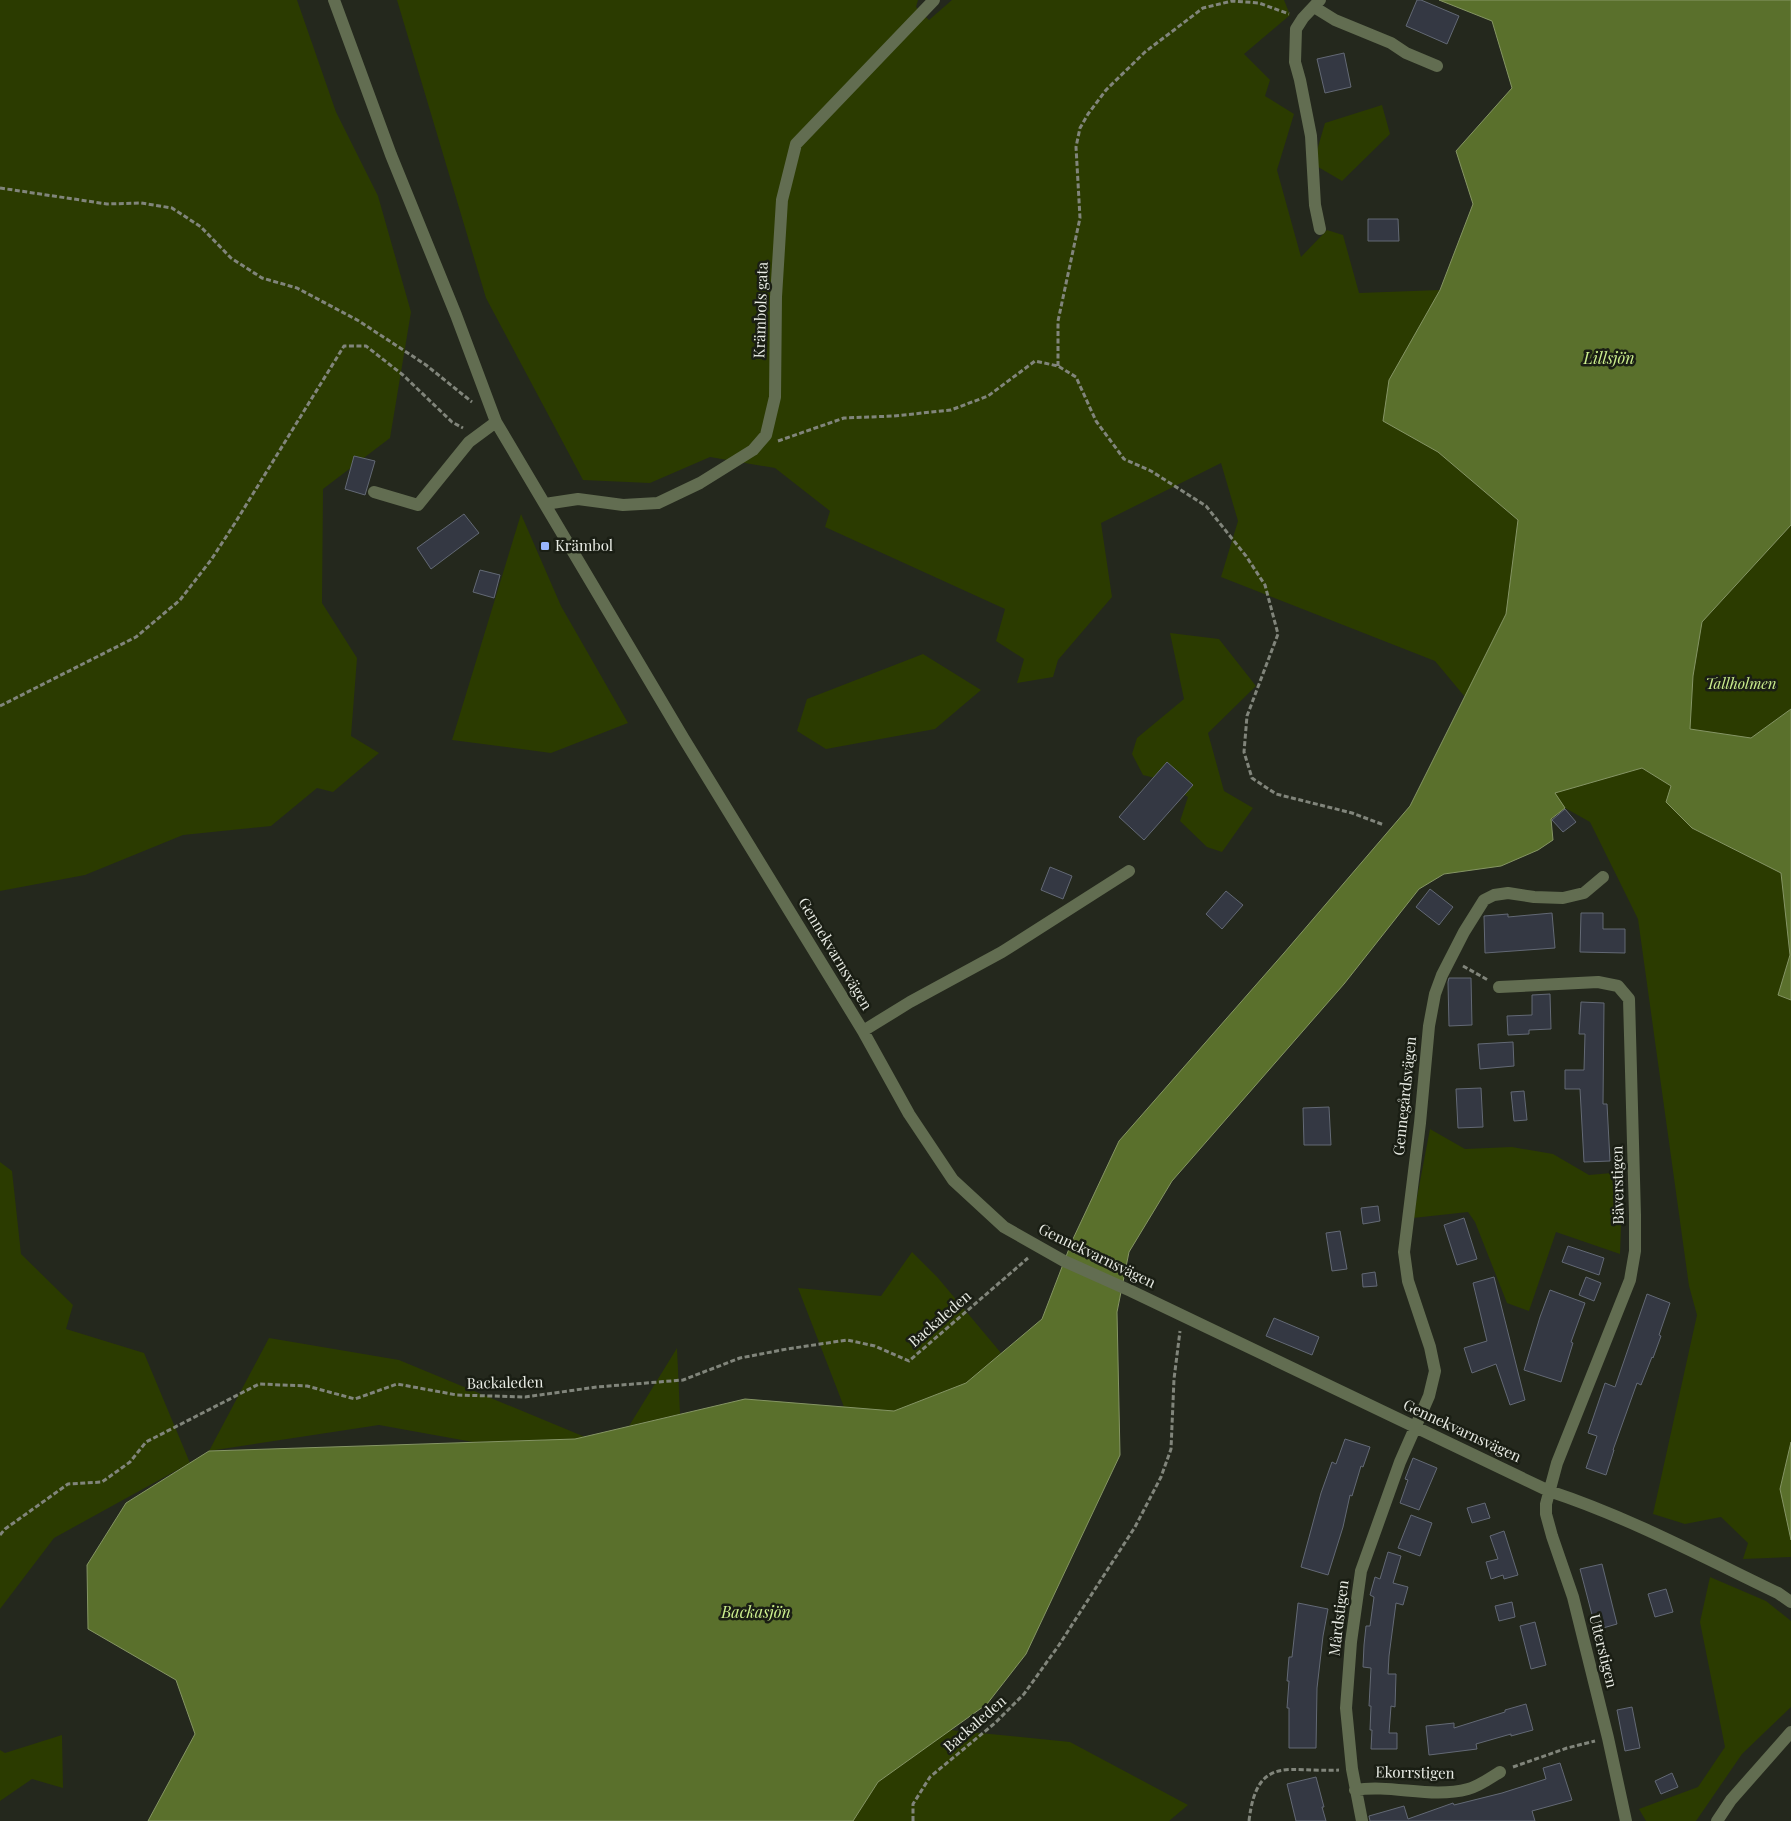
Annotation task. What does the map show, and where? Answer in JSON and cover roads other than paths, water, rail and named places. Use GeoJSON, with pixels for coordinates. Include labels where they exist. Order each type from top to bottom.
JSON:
{"type":"FeatureCollection","features":[{"type":"Feature","properties":{"kind":"street","name":"Gennekvarnsvägen"},"geometry":{"type":"LineString","coordinates":[[334,0],[390,155],[456,315],[496,422],[684,739],[863,1030],[909,1114],[953,1180],[1004,1227],[1064,1262],[1132,1291],[1549,1491],[1584,1502],[1636,1526],[1778,1593],[1791,1602]]}},
{"type":"Feature","properties":{"kind":"street","name":"Krämbols gata"},"geometry":{"type":"LineString","coordinates":[[545,504],[578,499],[623,505],[658,503],[700,483],[753,450],[766,435],[775,397],[776,297],[782,200],[796,144],[934,0]]}},
{"type":"Feature","properties":{"kind":"street"},"geometry":{"type":"LineString","coordinates":[[1320,228],[1315,205],[1311,136],[1295,62],[1296,29],[1303,18],[1317,3],[1336,20],[1391,43],[1406,53],[1437,66]]}},
{"type":"Feature","properties":{"kind":"street"},"geometry":{"type":"LineString","coordinates":[[374,492],[418,505],[469,442],[496,422]]}},
{"type":"Feature","properties":{"kind":"street"},"geometry":{"type":"LineString","coordinates":[[863,1030],[1002,952],[1129,871]]}},
{"type":"Feature","properties":{"kind":"street","name":"Gennegårdsvägen"},"geometry":{"type":"LineString","coordinates":[[1416,1428],[1429,1396],[1435,1371],[1430,1347],[1408,1281],[1404,1252],[1420,1122],[1429,1026],[1435,994],[1442,975],[1464,932],[1484,900],[1494,895],[1508,893],[1534,897],[1563,898],[1584,893],[1603,877]]}},
{"type":"Feature","properties":{"kind":"street","name":"Bäverstigen"},"geometry":{"type":"LineString","coordinates":[[1499,987],[1598,982],[1618,986],[1629,999],[1635,1215],[1634,1252],[1630,1280],[1557,1464],[1549,1491]]}},
{"type":"Feature","properties":{"kind":"street","name":"Mårdstigen"},"geometry":{"type":"LineString","coordinates":[[1362,1821],[1352,1769],[1346,1708],[1351,1642],[1361,1571],[1400,1462],[1416,1428]]}},
{"type":"Feature","properties":{"kind":"street","name":"Utterstigen"},"geometry":{"type":"LineString","coordinates":[[1549,1491],[1546,1514],[1573,1597],[1608,1738],[1626,1821]]}},
{"type":"Feature","properties":{"kind":"street"},"geometry":{"type":"LineString","coordinates":[[1717,1821],[1731,1800],[1791,1732]]}},
{"type":"Feature","properties":{"kind":"street","name":"Ekorrstigen"},"geometry":{"type":"LineString","coordinates":[[1355,1790],[1371,1788],[1456,1792],[1476,1786],[1500,1772]]}},
{"type":"Feature","properties":{"kind":"water"},"geometry":{"type":"Polygon","coordinates":[[[1439,0],[1791,0],[1791,525],[1702,622],[1693,676],[1690,729],[1751,738],[1791,709],[1791,1000],[1778,995],[1790,955],[1781,873],[1692,828],[1666,802],[1671,786],[1642,768],[1555,793],[1565,808],[1551,819],[1553,840],[1538,850],[1501,866],[1444,874],[1419,889],[1344,984],[1172,1181],[1129,1252],[1117,1312],[1120,1455],[1026,1654],[987,1704],[878,1782],[853,1821],[148,1821],[195,1734],[176,1680],[88,1629],[87,1565],[126,1503],[209,1451],[575,1439],[745,1399],[894,1411],[966,1383],[1042,1319],[1072,1241],[1119,1141],[1410,806],[1506,614],[1518,520],[1438,452],[1383,421],[1389,380],[1440,290],[1473,204],[1456,151],[1512,88],[1492,21],[1439,0]]]}},
{"type":"Feature","properties":{"kind":"water"},"geometry":{"type":"Polygon","coordinates":[[[1791,1442],[1791,1540],[1780,1489],[1791,1442]]]}},
{"type":"Feature","properties":{"kind":"place","name":"Krämbol"},"geometry":{"type":"Point","coordinates":[545,546]}},
{"type":"Feature","properties":{"kind":"water label","name":"Lillsjön"},"geometry":{"type":"Point","coordinates":[1609,358]}},
{"type":"Feature","properties":{"kind":"water label","name":"Backasjön"},"geometry":{"type":"Point","coordinates":[756,1612]}},
{"type":"Feature","properties":{"kind":"park label","name":"Tallholmen"},"geometry":{"type":"Point","coordinates":[1741,684]}}]}
